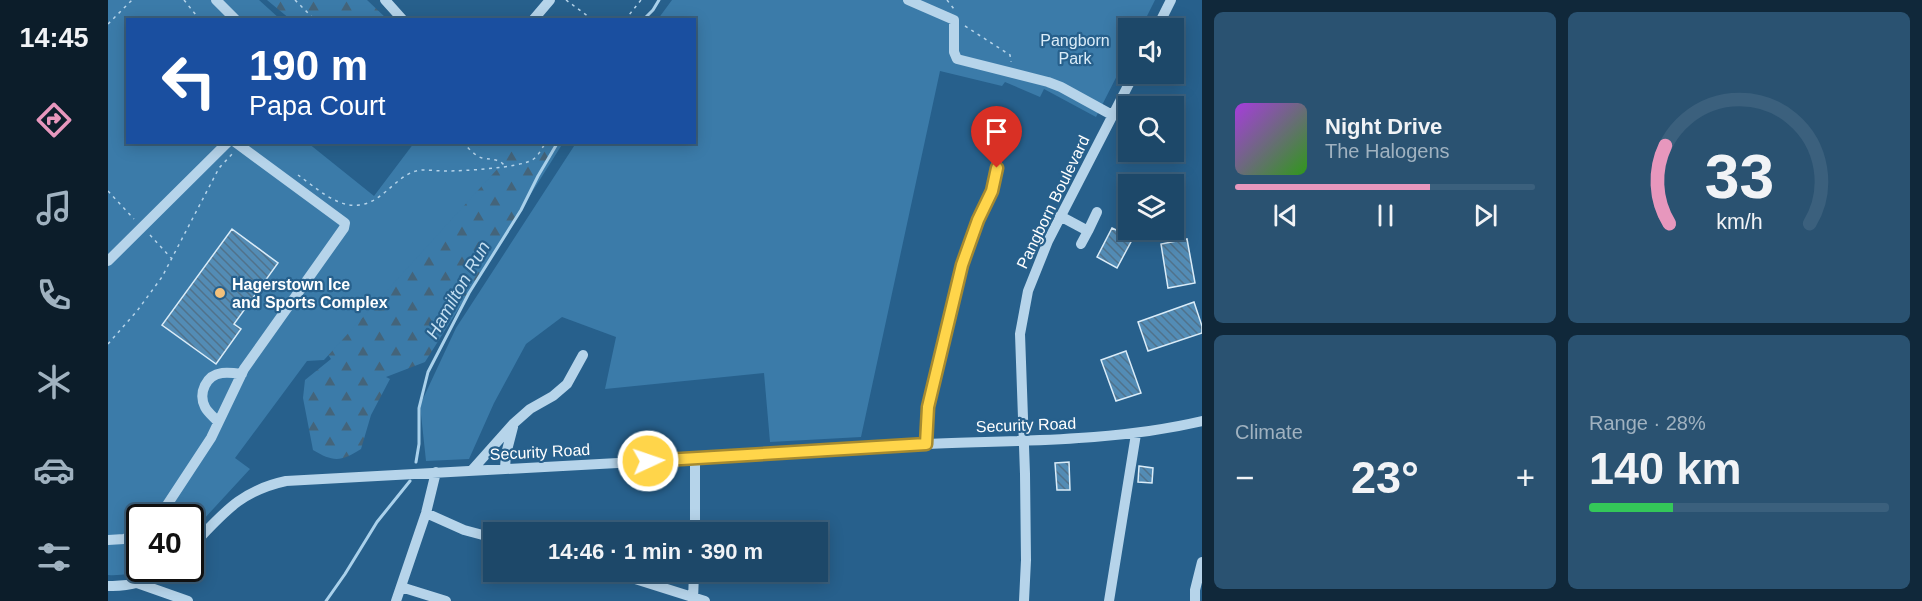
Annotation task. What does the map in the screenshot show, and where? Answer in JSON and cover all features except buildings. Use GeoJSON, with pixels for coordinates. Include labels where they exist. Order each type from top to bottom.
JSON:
{"type":"FeatureCollection","features":[{"type":"Feature","properties":{"kind":"street"},"geometry":{"type":"LineString","coordinates":[[216,0],[234,18]]}},
{"type":"Feature","properties":{"kind":"street"},"geometry":{"type":"LineString","coordinates":[[385,0],[401,18]]}},
{"type":"Feature","properties":{"kind":"street"},"geometry":{"type":"LineString","coordinates":[[535,18],[550,0]]}},
{"type":"Feature","properties":{"kind":"street"},"geometry":{"type":"LineString","coordinates":[[908,0],[954,20],[954,52],[957,59],[1036,78],[1061,87],[1112,115]]}},
{"type":"Feature","properties":{"kind":"street"},"geometry":{"type":"LineString","coordinates":[[1162,18],[1171,0]]}},
{"type":"Feature","properties":{"kind":"street","name":"Pangborn Boulevard"},"geometry":{"type":"LineString","coordinates":[[1024,601],[1026,560],[1019,357],[1023,311],[1035,269],[1129,84]]}},
{"type":"Feature","properties":{"kind":"street"},"geometry":{"type":"LineString","coordinates":[[108,261],[234,144],[345,223],[344,228],[242,374],[211,438],[168,504]]}},
{"type":"Feature","properties":{"kind":"street"},"geometry":{"type":"LineString","coordinates":[[926,444],[928,407],[957,287],[970,241],[996,179],[997,155]]}},
{"type":"Feature","properties":{"kind":"street"},"geometry":{"type":"LineString","coordinates":[[1081,244],[1097,212]]}},
{"type":"Feature","properties":{"kind":"street"},"geometry":{"type":"LineString","coordinates":[[1060,216],[1088,231]]}},
{"type":"Feature","properties":{"kind":"street"},"geometry":{"type":"LineString","coordinates":[[472,470],[513,424],[530,409],[563,389],[583,355]]}},
{"type":"Feature","properties":{"kind":"street"},"geometry":{"type":"LineString","coordinates":[[218,422],[206,408],[202,398],[202,391],[207,381],[214,375],[223,373],[242,374]]}},
{"type":"Feature","properties":{"kind":"street","name":"Security Road"},"geometry":{"type":"LineString","coordinates":[[204,534],[233,504],[250,493],[266,485],[309,478],[1136,434],[1202,421]]}},
{"type":"Feature","properties":{"kind":"street"},"geometry":{"type":"LineString","coordinates":[[505,468],[513,424]]}},
{"type":"Feature","properties":{"kind":"street"},"geometry":{"type":"LineString","coordinates":[[1109,601],[1136,434]]}},
{"type":"Feature","properties":{"kind":"street"},"geometry":{"type":"LineString","coordinates":[[695,458],[695,522]]}},
{"type":"Feature","properties":{"kind":"street"},"geometry":{"type":"LineString","coordinates":[[396,601],[426,513],[436,472]]}},
{"type":"Feature","properties":{"kind":"street"},"geometry":{"type":"LineString","coordinates":[[426,513],[464,530],[483,535]]}},
{"type":"Feature","properties":{"kind":"street"},"geometry":{"type":"LineString","coordinates":[[108,540],[126,538]]}},
{"type":"Feature","properties":{"kind":"street"},"geometry":{"type":"LineString","coordinates":[[1195,601],[1195,590],[1202,562]]}},
{"type":"Feature","properties":{"kind":"street"},"geometry":{"type":"LineString","coordinates":[[643,582],[698,600],[695,582]]}},
{"type":"Feature","properties":{"kind":"street"},"geometry":{"type":"LineString","coordinates":[[108,586],[137,583],[188,601]]}},
{"type":"Feature","properties":{"kind":"street"},"geometry":{"type":"LineString","coordinates":[[401,587],[446,601]]}},
{"type":"Feature","properties":{"kind":"path"},"geometry":{"type":"LineString","coordinates":[[108,24],[132,0]]}},
{"type":"Feature","properties":{"kind":"path"},"geometry":{"type":"LineString","coordinates":[[184,0],[198,18]]}},
{"type":"Feature","properties":{"kind":"path"},"geometry":{"type":"LineString","coordinates":[[295,0],[313,18]]}},
{"type":"Feature","properties":{"kind":"path"},"geometry":{"type":"LineString","coordinates":[[566,0],[590,18]]}},
{"type":"Feature","properties":{"kind":"path"},"geometry":{"type":"LineString","coordinates":[[628,18],[641,0]]}},
{"type":"Feature","properties":{"kind":"path"},"geometry":{"type":"LineString","coordinates":[[954,20],[982,35],[1010,55],[1012,59],[1008,72]]}},
{"type":"Feature","properties":{"kind":"path"},"geometry":{"type":"LineString","coordinates":[[109,343],[162,277],[234,144]]}},
{"type":"Feature","properties":{"kind":"path"},"geometry":{"type":"LineString","coordinates":[[465,144],[481,158],[495,159],[506,166]]}},
{"type":"Feature","properties":{"kind":"path"},"geometry":{"type":"LineString","coordinates":[[297,174],[334,200],[358,205],[375,200],[413,171],[448,171],[519,165],[534,159],[545,144]]}},
{"type":"Feature","properties":{"kind":"green space"},"geometry":{"type":"Polygon","coordinates":[[[108,0],[259,0],[279,18],[126,18],[126,144],[309,144],[374,196],[413,144],[474,144],[501,165],[324,360],[307,361],[235,458],[250,469],[204,519],[204,504],[126,504],[126,574],[108,575],[108,0]]]}},
{"type":"Feature","properties":{"kind":"green space"},"geometry":{"type":"Polygon","coordinates":[[[267,0],[367,0],[386,18],[289,18],[267,0]]]}},
{"type":"Feature","properties":{"kind":"green space","name":"Pangborn Park"},"geometry":{"type":"Polygon","coordinates":[[[672,0],[1155,0],[1146,18],[1118,18],[1118,74],[1096,117],[1044,89],[1040,97],[1005,82],[1002,86],[940,71],[861,437],[770,442],[764,373],[605,389],[616,337],[562,317],[526,344],[494,403],[469,459],[426,461],[420,405],[456,328],[575,144],[696,144],[696,18],[659,18],[672,0]]]}},
{"type":"Feature","properties":{"kind":"green space"},"geometry":{"type":"Polygon","coordinates":[[[430,144],[562,144],[425,362],[386,377],[390,379],[371,415],[361,449],[337,459],[326,457],[313,450],[303,398],[305,380],[331,359],[325,350],[430,144]]]}},
{"type":"Feature","properties":{"kind":"waterway","name":"Hamilton Run"},"geometry":{"type":"LineString","coordinates":[[645,18],[659,0]]}},
{"type":"Feature","properties":{"kind":"waterway","name":"Hamilton Run"},"geometry":{"type":"LineString","coordinates":[[416,462],[419,444],[419,408],[428,372],[469,293],[521,210],[557,144]]}},
{"type":"Feature","properties":{"kind":"waterway","name":"Hamilton Run"},"geometry":{"type":"LineString","coordinates":[[326,601],[377,522],[410,481]]}},
{"type":"Feature","properties":{"kind":"place","name":"Hagerstown Ice and Sports Complex"},"geometry":{"type":"Point","coordinates":[220,293]}},
{"type":"Feature","properties":{"kind":"route"},"geometry":{"type":"LineString","coordinates":[[648,461],[926,444],[928,407],[962,265],[978,220],[992,191],[997,168]]}}]}
